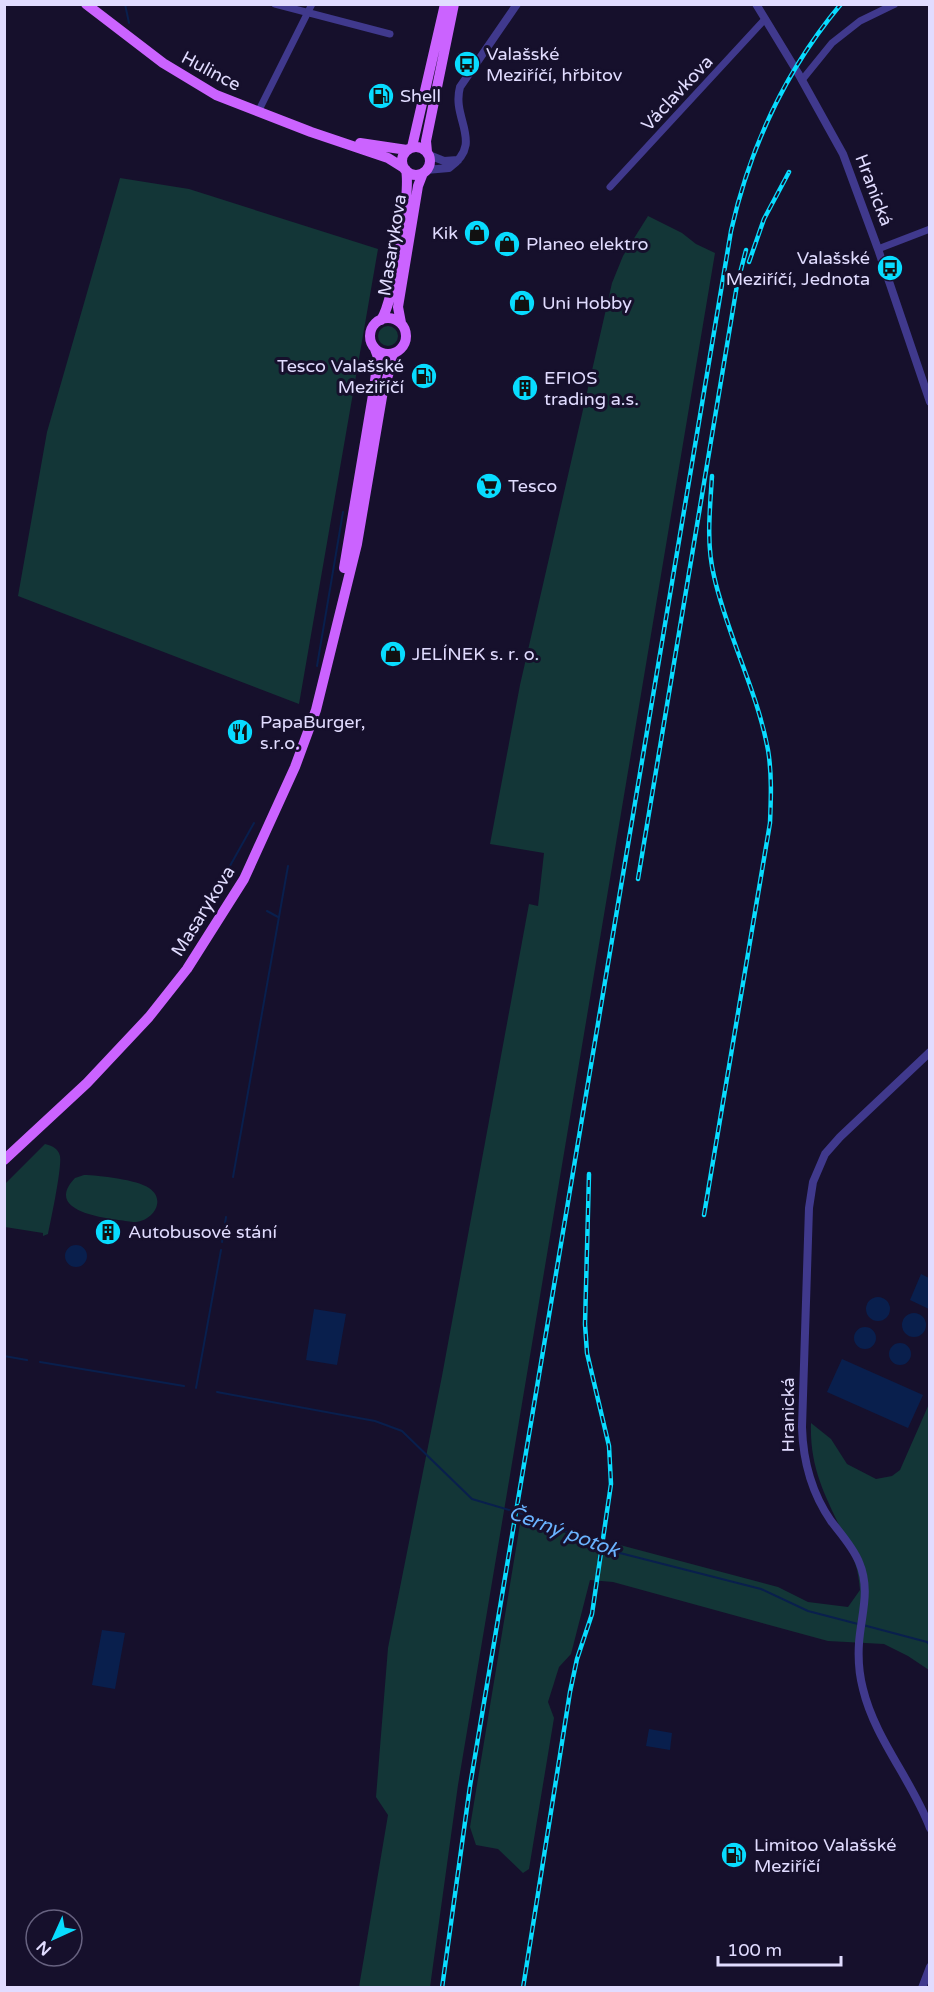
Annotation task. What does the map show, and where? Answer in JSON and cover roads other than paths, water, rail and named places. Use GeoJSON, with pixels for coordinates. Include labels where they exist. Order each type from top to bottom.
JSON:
{"type":"FeatureCollection","features":[{"type":"Feature","properties":{"kind":"main road","name":"Hulince"},"geometry":{"type":"LineString","coordinates":[[86,4],[188,80],[222,98],[388,158],[405,169]]}},
{"type":"Feature","properties":{"kind":"main road"},"geometry":{"type":"LineString","coordinates":[[445,4],[410,149],[402,158],[405,169],[412,174],[425,171],[430,163],[428,129],[454,4]]}},
{"type":"Feature","properties":{"kind":"main road","name":"Hulince"},"geometry":{"type":"LineString","coordinates":[[334,139],[410,149]]}},
{"type":"Feature","properties":{"kind":"main road"},"geometry":{"type":"LineString","coordinates":[[410,149],[420,147],[428,154]]}},
{"type":"Feature","properties":{"kind":"main road","name":"Masarykova"},"geometry":{"type":"LineString","coordinates":[[381,320],[385,314],[392,287],[406,200],[408,180],[405,169]]}},
{"type":"Feature","properties":{"kind":"main road","name":"Masarykova"},"geometry":{"type":"LineString","coordinates":[[4,1160],[87,1083],[149,1017],[187,969],[244,879],[295,766],[316,710],[357,544],[383,391],[395,353],[401,349],[406,340],[398,307],[416,194],[425,171]]}},
{"type":"Feature","properties":{"kind":"main road","name":"Masarykova"},"geometry":{"type":"LineString","coordinates":[[336,622],[378,357],[370,340],[370,333],[375,323],[381,320],[391,318],[401,323]]}},
{"type":"Feature","properties":{"kind":"main road"},"geometry":{"type":"LineString","coordinates":[[375,349],[384,354],[395,353]]}},
{"type":"Feature","properties":{"kind":"street"},"geometry":{"type":"LineString","coordinates":[[275,4],[390,34]]}},
{"type":"Feature","properties":{"kind":"street"},"geometry":{"type":"LineString","coordinates":[[258,112],[312,4]]}},
{"type":"Feature","properties":{"kind":"street"},"geometry":{"type":"LineString","coordinates":[[425,171],[445,170],[465,151],[467,142],[459,109],[460,87],[518,4]]}},
{"type":"Feature","properties":{"kind":"street","name":"Hranická"},"geometry":{"type":"LineString","coordinates":[[756,4],[843,154],[878,249],[929,401]]}},
{"type":"Feature","properties":{"kind":"street"},"geometry":{"type":"LineString","coordinates":[[802,80],[832,44],[860,21],[895,4]]}},
{"type":"Feature","properties":{"kind":"street","name":"Václavkova"},"geometry":{"type":"LineString","coordinates":[[610,187],[765,19]]}},
{"type":"Feature","properties":{"kind":"street"},"geometry":{"type":"LineString","coordinates":[[428,154],[444,161],[458,160]]}},
{"type":"Feature","properties":{"kind":"street"},"geometry":{"type":"LineString","coordinates":[[878,249],[930,229]]}},
{"type":"Feature","properties":{"kind":"street","name":"Hranická"},"geometry":{"type":"LineString","coordinates":[[930,1052],[832,1146],[819,1165],[810,1194],[803,1447],[805,1466],[818,1498],[859,1562],[866,1586],[859,1663],[866,1701],[930,1828]]}},
{"type":"Feature","properties":{"kind":"street"},"geometry":{"type":"LineString","coordinates":[[922,1988],[930,1967]]}},
{"type":"Feature","properties":{"kind":"water"},"geometry":{"type":"Polygon","coordinates":[[[76,1245],[84,1248],[87,1256],[84,1264],[76,1267],[68,1264],[65,1256],[68,1248],[76,1245]]]}},
{"type":"Feature","properties":{"kind":"water"},"geometry":{"type":"Polygon","coordinates":[[[921,1274],[929,1278],[929,1309],[910,1300],[921,1274]]]}},
{"type":"Feature","properties":{"kind":"water"},"geometry":{"type":"Polygon","coordinates":[[[878,1297],[886,1301],[890,1309],[886,1317],[878,1321],[870,1317],[866,1309],[870,1301],[878,1297]]]}},
{"type":"Feature","properties":{"kind":"water"},"geometry":{"type":"Polygon","coordinates":[[[314,1309],[346,1314],[337,1365],[306,1360],[314,1309]]]}},
{"type":"Feature","properties":{"kind":"water"},"geometry":{"type":"Polygon","coordinates":[[[914,1313],[922,1317],[926,1325],[922,1333],[914,1337],[906,1333],[902,1325],[906,1317],[914,1313]]]}},
{"type":"Feature","properties":{"kind":"water"},"geometry":{"type":"Polygon","coordinates":[[[861,1327],[869,1327],[876,1334],[876,1342],[869,1349],[861,1349],[854,1342],[854,1334],[861,1327]]]}},
{"type":"Feature","properties":{"kind":"water"},"geometry":{"type":"Polygon","coordinates":[[[896,1343],[904,1343],[911,1350],[911,1358],[904,1365],[896,1365],[889,1358],[889,1350],[896,1343]]]}},
{"type":"Feature","properties":{"kind":"water"},"geometry":{"type":"Polygon","coordinates":[[[842,1359],[923,1395],[908,1428],[827,1392],[842,1359]]]}},
{"type":"Feature","properties":{"kind":"water"},"geometry":{"type":"Polygon","coordinates":[[[102,1630],[125,1633],[115,1689],[92,1685],[102,1630]]]}},
{"type":"Feature","properties":{"kind":"water"},"geometry":{"type":"Polygon","coordinates":[[[649,1729],[672,1733],[670,1750],[646,1746],[649,1729]]]}},
{"type":"Feature","properties":{"kind":"waterway"},"geometry":{"type":"LineString","coordinates":[[125,4],[129,23]]}},
{"type":"Feature","properties":{"kind":"waterway"},"geometry":{"type":"LineString","coordinates":[[317,666],[343,512]]}},
{"type":"Feature","properties":{"kind":"waterway"},"geometry":{"type":"LineString","coordinates":[[222,886],[226,873],[254,823]]}},
{"type":"Feature","properties":{"kind":"waterway"},"geometry":{"type":"LineString","coordinates":[[233,1177],[288,866]]}},
{"type":"Feature","properties":{"kind":"waterway"},"geometry":{"type":"LineString","coordinates":[[267,911],[278,917]]}},
{"type":"Feature","properties":{"kind":"waterway"},"geometry":{"type":"LineString","coordinates":[[222,1242],[226,1217]]}},
{"type":"Feature","properties":{"kind":"waterway"},"geometry":{"type":"LineString","coordinates":[[196,1388],[221,1250]]}},
{"type":"Feature","properties":{"kind":"waterway","name":"Černý potok"},"geometry":{"type":"LineString","coordinates":[[4,1356],[27,1360]]}},
{"type":"Feature","properties":{"kind":"waterway","name":"Černý potok"},"geometry":{"type":"LineString","coordinates":[[40,1362],[184,1386]]}},
{"type":"Feature","properties":{"kind":"waterway","name":"Černý potok"},"geometry":{"type":"LineString","coordinates":[[217,1392],[375,1421],[402,1431],[472,1499],[526,1515],[616,1552],[761,1589],[808,1611],[858,1624]]}},
{"type":"Feature","properties":{"kind":"waterway","name":"Černý potok"},"geometry":{"type":"LineString","coordinates":[[863,1625],[927,1642],[930,1645]]}},
{"type":"Feature","properties":{"kind":"railway"},"geometry":{"type":"LineString","coordinates":[[442,1988],[470,1786],[731,231],[748,170],[772,111],[803,56],[841,4]]}},
{"type":"Feature","properties":{"kind":"railway"},"geometry":{"type":"LineString","coordinates":[[749,262],[764,219],[789,172]]}},
{"type":"Feature","properties":{"kind":"railway"},"geometry":{"type":"LineString","coordinates":[[638,879],[737,285],[746,250]]}},
{"type":"Feature","properties":{"kind":"railway"},"geometry":{"type":"LineString","coordinates":[[704,1215],[770,823],[771,796],[768,750],[763,728],[750,684],[726,620],[712,564],[709,526],[712,476]]}},
{"type":"Feature","properties":{"kind":"railway"},"geometry":{"type":"LineString","coordinates":[[523,1988],[570,1692],[577,1659],[592,1614],[611,1484],[609,1446],[587,1353],[585,1324],[589,1174]]}},
{"type":"Feature","properties":{"kind":"place","name":"Valašské Meziříčí, hřbitov"},"geometry":{"type":"Point","coordinates":[467,64]}},
{"type":"Feature","properties":{"kind":"place","name":"Shell"},"geometry":{"type":"Point","coordinates":[381,96]}},
{"type":"Feature","properties":{"kind":"place","name":"Kik"},"geometry":{"type":"Point","coordinates":[477,233]}},
{"type":"Feature","properties":{"kind":"place","name":"Planeo elektro"},"geometry":{"type":"Point","coordinates":[507,244]}},
{"type":"Feature","properties":{"kind":"place","name":"Valašské Meziříčí, Jednota"},"geometry":{"type":"Point","coordinates":[890,268]}},
{"type":"Feature","properties":{"kind":"place","name":"Uni Hobby"},"geometry":{"type":"Point","coordinates":[522,303]}},
{"type":"Feature","properties":{"kind":"place","name":"Tesco Valašské Meziříčí"},"geometry":{"type":"Point","coordinates":[424,376]}},
{"type":"Feature","properties":{"kind":"place","name":"EFIOS trading a.s."},"geometry":{"type":"Point","coordinates":[525,388]}},
{"type":"Feature","properties":{"kind":"place","name":"Tesco"},"geometry":{"type":"Point","coordinates":[489,486]}},
{"type":"Feature","properties":{"kind":"place","name":"JELÍNEK s. r. o."},"geometry":{"type":"Point","coordinates":[393,654]}},
{"type":"Feature","properties":{"kind":"place","name":"PapaBurger, s.r.o."},"geometry":{"type":"Point","coordinates":[240,732]}},
{"type":"Feature","properties":{"kind":"place","name":"Autobusové stání"},"geometry":{"type":"Point","coordinates":[108,1232]}},
{"type":"Feature","properties":{"kind":"place","name":"Limitoo Valašské Meziříčí"},"geometry":{"type":"Point","coordinates":[734,1855]}}]}
